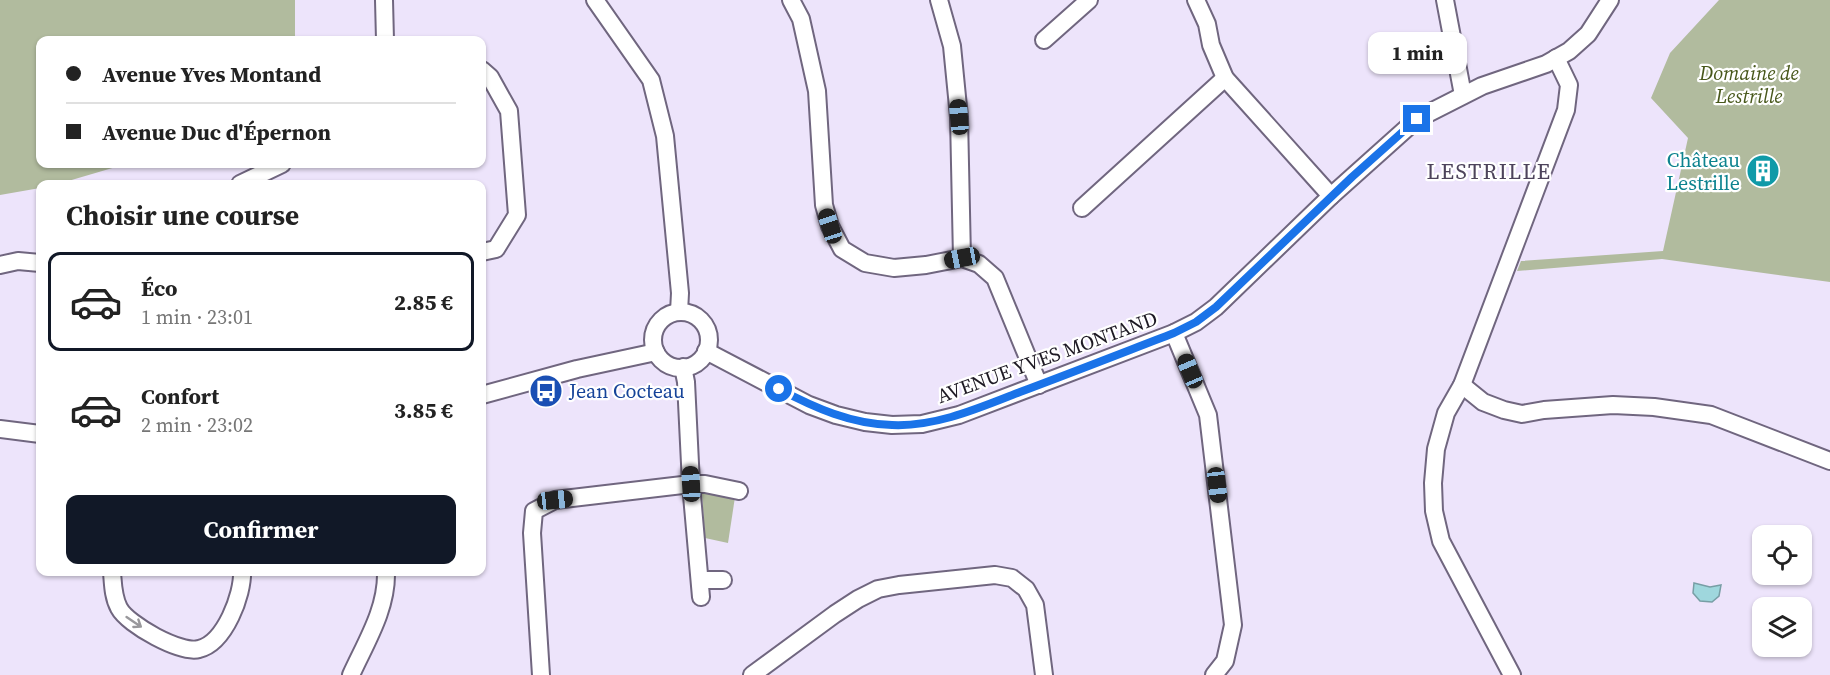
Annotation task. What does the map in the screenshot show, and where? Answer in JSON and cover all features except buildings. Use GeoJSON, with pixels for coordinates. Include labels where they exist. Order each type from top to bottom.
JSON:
{"type":"FeatureCollection","features":[{"type":"Feature","properties":{"kind":"street"},"geometry":{"type":"LineString","coordinates":[[384,0],[385,36]]}},
{"type":"Feature","properties":{"kind":"street"},"geometry":{"type":"LineString","coordinates":[[595,0],[651,80],[665,136],[680,293],[679,312]]}},
{"type":"Feature","properties":{"kind":"street"},"geometry":{"type":"LineString","coordinates":[[791,0],[801,19],[817,91],[824,206],[830,226],[842,249],[866,262],[894,268],[927,266],[962,258],[979,264],[995,278],[1039,385]]}},
{"type":"Feature","properties":{"kind":"street"},"geometry":{"type":"LineString","coordinates":[[939,0],[952,46],[955,70],[959,117],[962,258]]}},
{"type":"Feature","properties":{"kind":"street"},"geometry":{"type":"LineString","coordinates":[[1044,40],[1089,0]]}},
{"type":"Feature","properties":{"kind":"street"},"geometry":{"type":"LineString","coordinates":[[1196,0],[1207,24],[1211,45],[1225,78],[1331,196]]}},
{"type":"Feature","properties":{"kind":"street"},"geometry":{"type":"LineString","coordinates":[[1445,0],[1462,95]]}},
{"type":"Feature","properties":{"kind":"street","name":"AVENUE YVES MONTAND"},"geometry":{"type":"LineString","coordinates":[[706,351],[809,405],[836,415],[883,424],[922,424],[959,415],[1174,333],[1196,322],[1216,307],[1331,196],[1417,119],[1482,86],[1546,64],[1569,51],[1588,34],[1610,0]]}},
{"type":"Feature","properties":{"kind":"street"},"geometry":{"type":"LineString","coordinates":[[1512,675],[1441,541],[1434,511],[1433,483],[1436,449],[1446,413],[1462,385],[1566,110],[1569,85],[1556,58]]}},
{"type":"Feature","properties":{"kind":"street"},"geometry":{"type":"LineString","coordinates":[[486,74],[509,111],[517,215],[496,249],[486,251]]}},
{"type":"Feature","properties":{"kind":"street"},"geometry":{"type":"LineString","coordinates":[[1082,208],[1225,78]]}},
{"type":"Feature","properties":{"kind":"street"},"geometry":{"type":"LineString","coordinates":[[248,180],[274,168]]}},
{"type":"Feature","properties":{"kind":"street"},"geometry":{"type":"LineString","coordinates":[[0,265],[18,261],[36,263]]}},
{"type":"Feature","properties":{"kind":"street"},"geometry":{"type":"LineString","coordinates":[[679,312],[698,317],[708,333],[709,342],[706,351],[697,363],[683,367],[667,364],[656,352],[653,343],[657,326],[670,314],[679,312]]}},
{"type":"Feature","properties":{"kind":"street"},"geometry":{"type":"LineString","coordinates":[[1174,333],[1209,415],[1233,625],[1225,661],[1215,675]]}},
{"type":"Feature","properties":{"kind":"street"},"geometry":{"type":"LineString","coordinates":[[486,394],[581,368],[656,352]]}},
{"type":"Feature","properties":{"kind":"street"},"geometry":{"type":"LineString","coordinates":[[683,367],[686,382],[691,484],[701,597]]}},
{"type":"Feature","properties":{"kind":"street"},"geometry":{"type":"LineString","coordinates":[[1462,385],[1483,402],[1522,414],[1544,410],[1613,405],[1654,407],[1711,415],[1830,461]]}},
{"type":"Feature","properties":{"kind":"street"},"geometry":{"type":"LineString","coordinates":[[0,429],[36,434]]}},
{"type":"Feature","properties":{"kind":"street"},"geometry":{"type":"LineString","coordinates":[[541,675],[532,533],[534,512],[555,500],[691,484],[705,484],[739,491]]}},
{"type":"Feature","properties":{"kind":"street"},"geometry":{"type":"LineString","coordinates":[[752,675],[858,599],[878,589],[995,575],[1012,578],[1026,589],[1035,606],[1044,675]]}},
{"type":"Feature","properties":{"kind":"street"},"geometry":{"type":"LineString","coordinates":[[112,576],[119,608],[128,620],[176,647],[189,651],[202,649],[223,629],[238,600],[242,576]]}},
{"type":"Feature","properties":{"kind":"street"},"geometry":{"type":"LineString","coordinates":[[351,675],[377,620],[386,576]]}},
{"type":"Feature","properties":{"kind":"street"},"geometry":{"type":"LineString","coordinates":[[700,580],[723,580]]}},
{"type":"Feature","properties":{"kind":"green space"},"geometry":{"type":"Polygon","coordinates":[[[0,0],[295,0],[295,36],[36,36],[36,168],[112,168],[72,180],[36,180],[36,189],[0,195],[0,0]]]}},
{"type":"Feature","properties":{"kind":"green space","name":"Domaine de Lestrille"},"geometry":{"type":"Polygon","coordinates":[[[1719,0],[1830,0],[1830,282],[1662,259],[1517,271],[1521,261],[1663,251],[1688,138],[1651,98],[1670,53],[1719,0]]]}},
{"type":"Feature","properties":{"kind":"green space"},"geometry":{"type":"Polygon","coordinates":[[[705,491],[735,497],[728,543],[705,538],[702,494],[705,491]]]}},
{"type":"Feature","properties":{"kind":"shaded area"},"geometry":{"type":"Polygon","coordinates":[[[1694,583],[1710,587],[1721,585],[1719,596],[1712,602],[1700,601],[1693,593],[1694,583]]]}},
{"type":"Feature","properties":{"kind":"place","name":"Château Lestrille"},"geometry":{"type":"Point","coordinates":[1763,171]}},
{"type":"Feature","properties":{"kind":"place","name":"Jean Cocteau"},"geometry":{"type":"Point","coordinates":[546,391]}},
{"type":"Feature","properties":{"kind":"district","name":"LESTRILLE"},"geometry":{"type":"Point","coordinates":[1489,171]}},
{"type":"Feature","properties":{"kind":"route"},"geometry":{"type":"LineString","coordinates":[[779,389],[809,405],[836,415],[892,425],[922,424],[959,415],[1174,333],[1196,322],[1216,307],[1331,196],[1417,119]]}}]}
